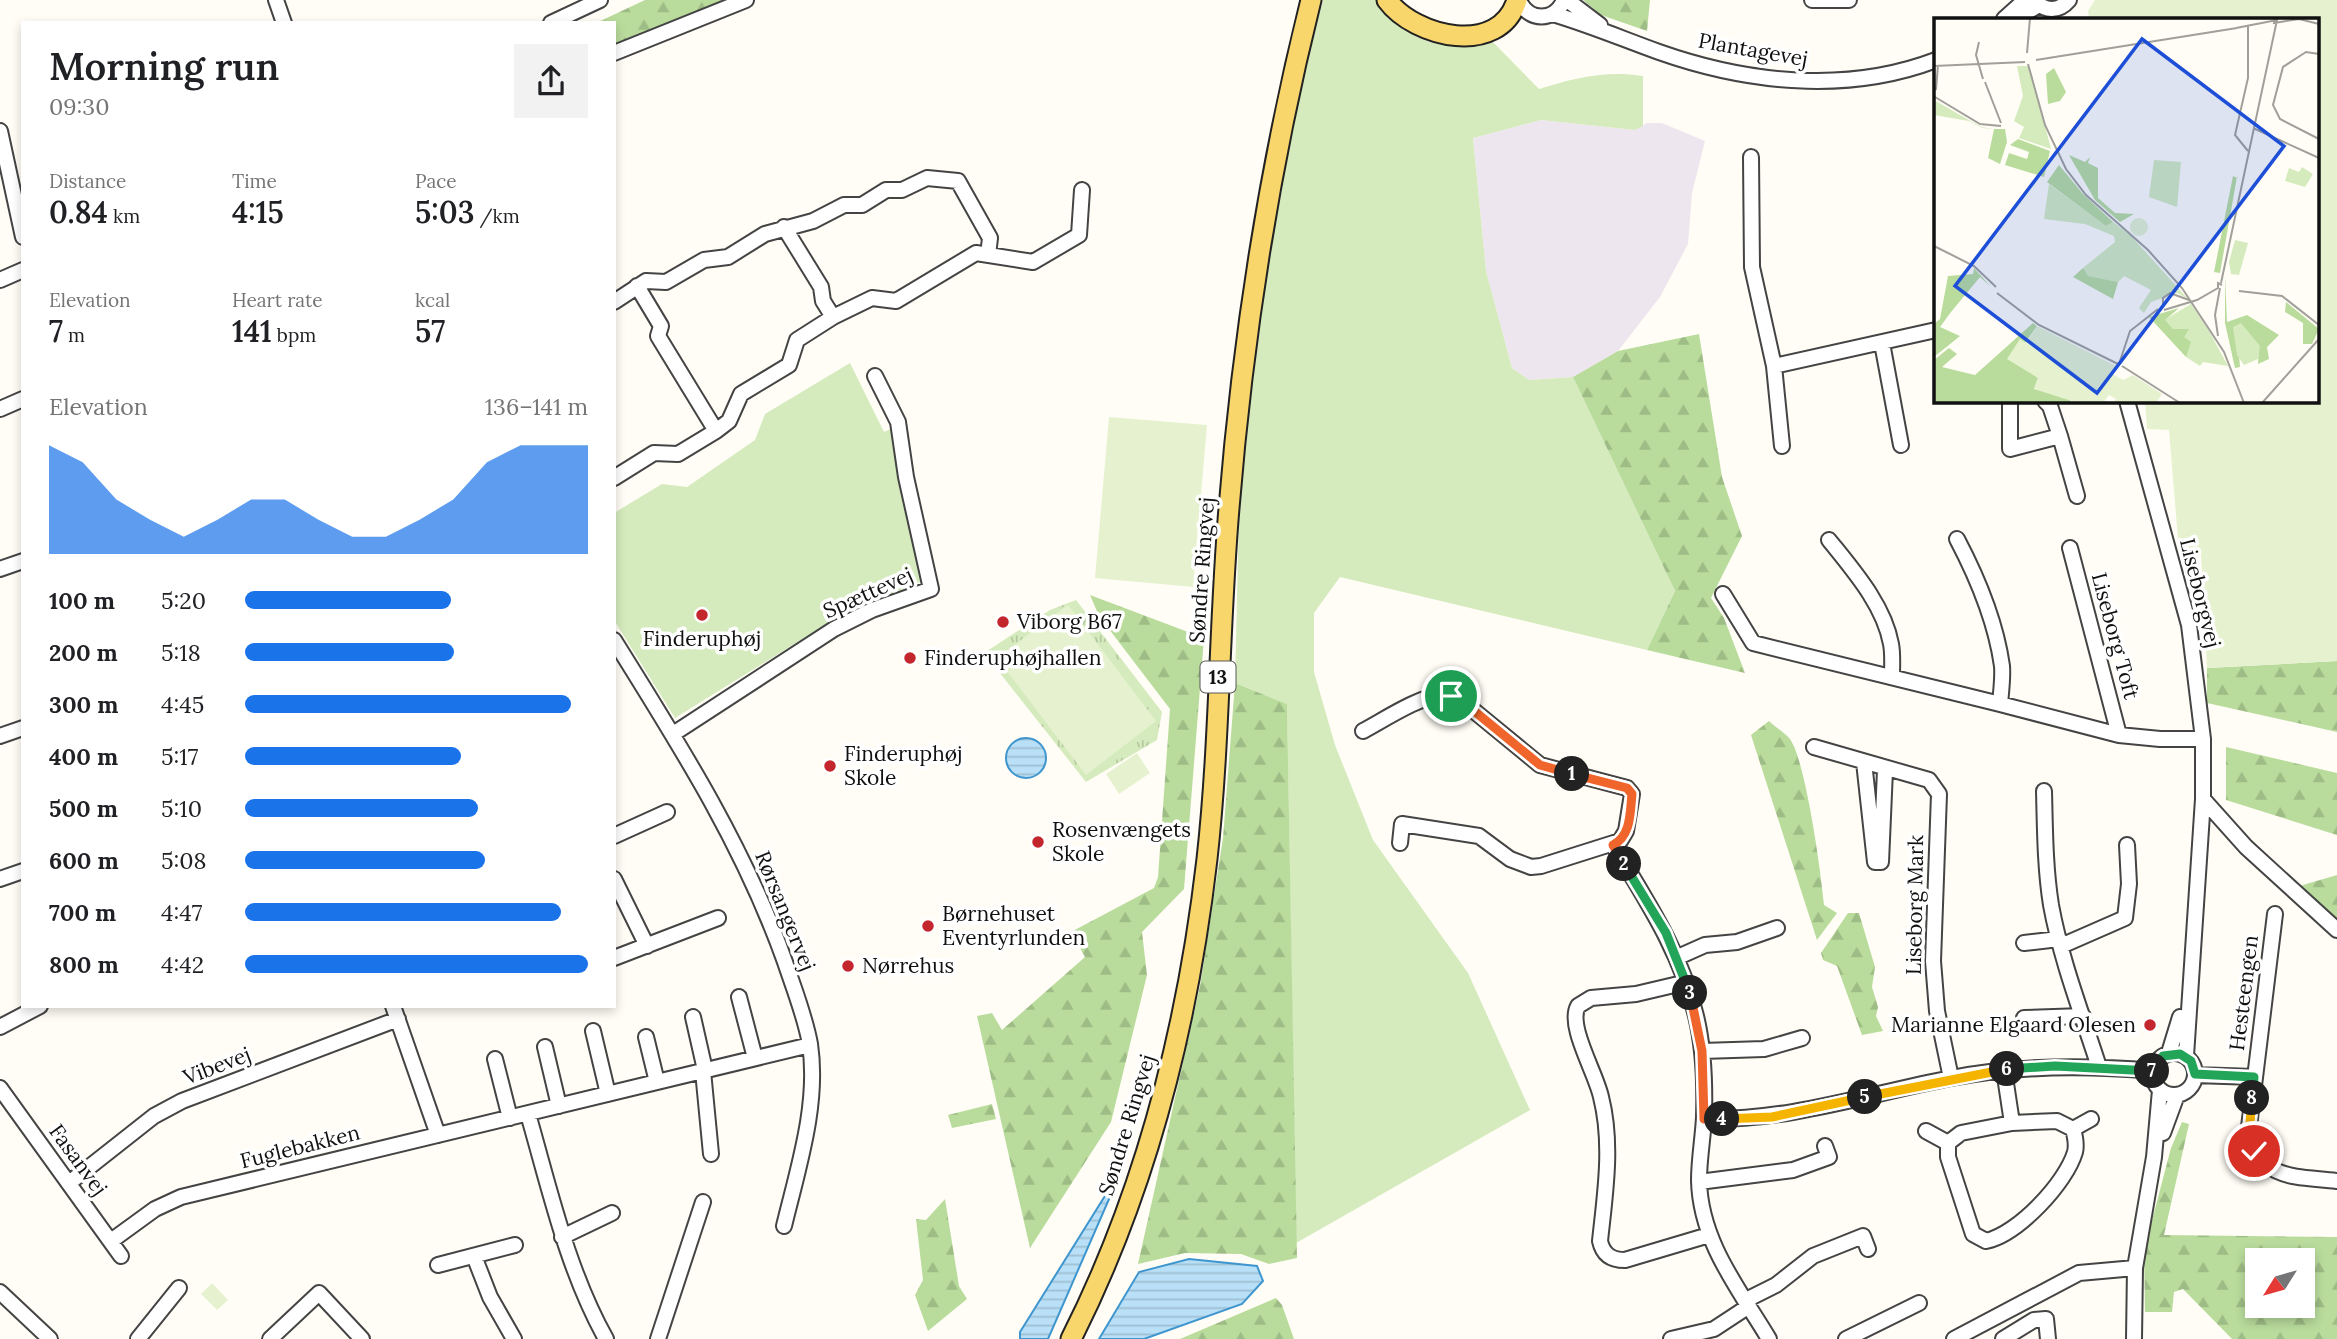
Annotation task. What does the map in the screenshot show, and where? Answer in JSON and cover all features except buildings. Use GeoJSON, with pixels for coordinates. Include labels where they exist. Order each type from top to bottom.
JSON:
{"type":"FeatureCollection","features":[{"type":"Feature","properties":{"kind":"main road","name":"Søndre Ringvej"},"geometry":{"type":"LineString","coordinates":[[1070,1339],[1129,1202],[1165,1084],[1192,968],[1207,855],[1228,511],[1244,347],[1264,218],[1290,83],[1311,0]]}},
{"type":"Feature","properties":{"kind":"main road"},"geometry":{"type":"LineString","coordinates":[[1387,0],[1401,16],[1422,29],[1458,36],[1481,32],[1500,23],[1515,8],[1518,0]]}},
{"type":"Feature","properties":{"kind":"street"},"geometry":{"type":"LineString","coordinates":[[276,0],[283,21]]}},
{"type":"Feature","properties":{"kind":"street"},"geometry":{"type":"LineString","coordinates":[[555,21],[600,0]]}},
{"type":"Feature","properties":{"kind":"street"},"geometry":{"type":"LineString","coordinates":[[616,52],[746,0]]}},
{"type":"Feature","properties":{"kind":"street","name":"Plantagevej"},"geometry":{"type":"LineString","coordinates":[[1518,0],[1525,10],[1534,16],[1553,14],[1607,30],[1658,52],[1706,66],[1770,78],[1817,82],[1860,79],[1891,74],[1934,62]]}},
{"type":"Feature","properties":{"kind":"street"},"geometry":{"type":"LineString","coordinates":[[1553,14],[1566,0]]}},
{"type":"Feature","properties":{"kind":"street","name":"Plantagevej"},"geometry":{"type":"LineString","coordinates":[[1566,0],[1607,30]]}},
{"type":"Feature","properties":{"kind":"street"},"geometry":{"type":"LineString","coordinates":[[1812,0],[1849,0]]}},
{"type":"Feature","properties":{"kind":"street"},"geometry":{"type":"LineString","coordinates":[[2008,18],[2050,7]]}},
{"type":"Feature","properties":{"kind":"street"},"geometry":{"type":"LineString","coordinates":[[2018,18],[2050,7]]}},
{"type":"Feature","properties":{"kind":"street"},"geometry":{"type":"LineString","coordinates":[[0,131],[21,228]]}},
{"type":"Feature","properties":{"kind":"street"},"geometry":{"type":"LineString","coordinates":[[1751,157],[1752,267],[1774,366],[1782,446]]}},
{"type":"Feature","properties":{"kind":"street"},"geometry":{"type":"LineString","coordinates":[[616,301],[646,281],[666,282],[704,260],[728,257],[765,234],[784,227],[813,222],[844,205],[862,205],[887,191],[902,190],[926,178],[958,181],[990,238],[988,255]]}},
{"type":"Feature","properties":{"kind":"street"},"geometry":{"type":"LineString","coordinates":[[616,477],[654,453],[678,454],[716,431],[729,421],[741,394],[789,365],[797,340],[833,317],[872,298],[896,301],[976,253],[1033,262],[1079,235],[1082,190]]}},
{"type":"Feature","properties":{"kind":"street"},"geometry":{"type":"LineString","coordinates":[[784,227],[821,287],[823,301],[833,317]]}},
{"type":"Feature","properties":{"kind":"street"},"geometry":{"type":"LineString","coordinates":[[0,280],[21,271]]}},
{"type":"Feature","properties":{"kind":"street"},"geometry":{"type":"LineString","coordinates":[[637,286],[661,326],[658,336],[716,431]]}},
{"type":"Feature","properties":{"kind":"street"},"geometry":{"type":"LineString","coordinates":[[1774,366],[1934,330]]}},
{"type":"Feature","properties":{"kind":"street"},"geometry":{"type":"LineString","coordinates":[[1882,342],[1901,445]]}},
{"type":"Feature","properties":{"kind":"street","name":"Spættevej"},"geometry":{"type":"LineString","coordinates":[[673,734],[834,629],[872,610],[931,589],[906,477],[898,422],[875,376]]}},
{"type":"Feature","properties":{"kind":"street"},"geometry":{"type":"LineString","coordinates":[[0,409],[21,400]]}},
{"type":"Feature","properties":{"kind":"street"},"geometry":{"type":"LineString","coordinates":[[2010,402],[2010,449],[2060,436]]}},
{"type":"Feature","properties":{"kind":"street"},"geometry":{"type":"LineString","coordinates":[[2046,402],[2050,405],[2077,496]]}},
{"type":"Feature","properties":{"kind":"street","name":"Liseborgvej"},"geometry":{"type":"LineString","coordinates":[[2127,402],[2189,625],[2203,739],[2203,799],[2186,1056]]}},
{"type":"Feature","properties":{"kind":"street"},"geometry":{"type":"LineString","coordinates":[[1957,539],[1975,574],[1996,639],[2002,668],[2000,704]]}},
{"type":"Feature","properties":{"kind":"street"},"geometry":{"type":"LineString","coordinates":[[1829,540],[1858,577],[1883,621],[1891,644],[1892,677]]}},
{"type":"Feature","properties":{"kind":"street","name":"Liseborg Toft"},"geometry":{"type":"LineString","coordinates":[[2070,548],[2119,734]]}},
{"type":"Feature","properties":{"kind":"street"},"geometry":{"type":"LineString","coordinates":[[0,569],[21,562]]}},
{"type":"Feature","properties":{"kind":"street"},"geometry":{"type":"LineString","coordinates":[[1723,594],[1753,643],[2119,734],[2160,739],[2203,739]]}},
{"type":"Feature","properties":{"kind":"street","name":"Rørsangervej"},"geometry":{"type":"LineString","coordinates":[[616,643],[707,790],[766,909],[801,1008],[810,1045],[810,1102],[799,1172],[783,1226]]}},
{"type":"Feature","properties":{"kind":"street"},"geometry":{"type":"LineString","coordinates":[[1363,731],[1424,699],[1451,696],[1462,701],[1540,765],[1627,788],[1632,794],[1626,831],[1620,841],[1531,867],[1520,864],[1493,844],[1467,832],[1402,824],[1400,843]]}},
{"type":"Feature","properties":{"kind":"street"},"geometry":{"type":"LineString","coordinates":[[0,736],[21,729]]}},
{"type":"Feature","properties":{"kind":"street","name":"Liseborg Mark"},"geometry":{"type":"LineString","coordinates":[[1814,747],[1885,770],[1929,780],[1939,794],[1933,961],[1937,1012],[1951,1078]]}},
{"type":"Feature","properties":{"kind":"street","name":"Liseborg Mark"},"geometry":{"type":"LineString","coordinates":[[1864,762],[1875,862],[1881,862],[1885,770]]}},
{"type":"Feature","properties":{"kind":"street"},"geometry":{"type":"LineString","coordinates":[[2044,791],[2045,848],[2051,904],[2060,943],[2099,1067]]}},
{"type":"Feature","properties":{"kind":"street"},"geometry":{"type":"LineString","coordinates":[[2203,799],[2246,847],[2337,930]]}},
{"type":"Feature","properties":{"kind":"street"},"geometry":{"type":"LineString","coordinates":[[616,835],[667,812]]}},
{"type":"Feature","properties":{"kind":"street"},"geometry":{"type":"LineString","coordinates":[[1613,845],[1678,957],[1687,982],[1702,1051],[1704,1119],[1699,1182],[1709,1235],[1724,1268],[1769,1339]]}},
{"type":"Feature","properties":{"kind":"street"},"geometry":{"type":"LineString","coordinates":[[2024,943],[2060,943],[2125,918],[2129,884],[2127,845]]}},
{"type":"Feature","properties":{"kind":"street"},"geometry":{"type":"LineString","coordinates":[[0,879],[21,872]]}},
{"type":"Feature","properties":{"kind":"street"},"geometry":{"type":"LineString","coordinates":[[616,883],[647,946]]}},
{"type":"Feature","properties":{"kind":"street","name":"Hesteengen"},"geometry":{"type":"LineString","coordinates":[[2275,915],[2249,1135],[2260,1160],[2285,1175],[2337,1181]]}},
{"type":"Feature","properties":{"kind":"street"},"geometry":{"type":"LineString","coordinates":[[616,957],[718,918]]}},
{"type":"Feature","properties":{"kind":"street"},"geometry":{"type":"LineString","coordinates":[[1678,957],[1705,945],[1737,942],[1777,928]]}},
{"type":"Feature","properties":{"kind":"street","name":"Liseborgvej"},"geometry":{"type":"LineString","coordinates":[[2169,1053],[2190,971]]}},
{"type":"Feature","properties":{"kind":"street"},"geometry":{"type":"LineString","coordinates":[[1687,982],[1636,994],[1591,998],[1578,1006],[1573,1021],[1602,1097],[1607,1130],[1600,1241],[1605,1253],[1616,1260],[1625,1260],[1709,1235]]}},
{"type":"Feature","properties":{"kind":"street"},"geometry":{"type":"LineString","coordinates":[[739,997],[755,1058]]}},
{"type":"Feature","properties":{"kind":"street"},"geometry":{"type":"LineString","coordinates":[[0,1027],[36,1008]]}},
{"type":"Feature","properties":{"kind":"street"},"geometry":{"type":"LineString","coordinates":[[395,1013],[438,1135]]}},
{"type":"Feature","properties":{"kind":"street","name":"Vibevej"},"geometry":{"type":"LineString","coordinates":[[69,1182],[153,1116],[182,1101],[395,1013]]}},
{"type":"Feature","properties":{"kind":"street"},"geometry":{"type":"LineString","coordinates":[[2024,1018],[2083,1016]]}},
{"type":"Feature","properties":{"kind":"street"},"geometry":{"type":"LineString","coordinates":[[693,1017],[704,1070],[710,1154]]}},
{"type":"Feature","properties":{"kind":"street"},"geometry":{"type":"LineString","coordinates":[[593,1031],[608,1094]]}},
{"type":"Feature","properties":{"kind":"street"},"geometry":{"type":"LineString","coordinates":[[646,1037],[657,1082]]}},
{"type":"Feature","properties":{"kind":"street"},"geometry":{"type":"LineString","coordinates":[[1702,1051],[1764,1049],[1802,1038]]}},
{"type":"Feature","properties":{"kind":"street","name":"Fuglebakken"},"geometry":{"type":"LineString","coordinates":[[111,1241],[155,1209],[181,1197],[810,1045]]}},
{"type":"Feature","properties":{"kind":"street"},"geometry":{"type":"LineString","coordinates":[[545,1047],[559,1106]]}},
{"type":"Feature","properties":{"kind":"street"},"geometry":{"type":"LineString","coordinates":[[2134,1339],[2135,1268],[2154,1157],[2160,1090],[2153,1071],[2158,1060],[2169,1053],[2186,1056],[2195,1074],[2190,1088],[2177,1095],[2154,1157]]}},
{"type":"Feature","properties":{"kind":"street"},"geometry":{"type":"LineString","coordinates":[[495,1059],[510,1118]]}},
{"type":"Feature","properties":{"kind":"street"},"geometry":{"type":"LineString","coordinates":[[1704,1119],[1772,1117],[1951,1078],[2004,1070],[2099,1067],[2153,1071]]}},
{"type":"Feature","properties":{"kind":"street"},"geometry":{"type":"LineString","coordinates":[[2004,1070],[2012,1123]]}},
{"type":"Feature","properties":{"kind":"street","name":"Hesteengen"},"geometry":{"type":"LineString","coordinates":[[2195,1074],[2254,1077]]}},
{"type":"Feature","properties":{"kind":"street","name":"Fasanvej"},"geometry":{"type":"LineString","coordinates":[[0,1088],[121,1256]]}},
{"type":"Feature","properties":{"kind":"street"},"geometry":{"type":"LineString","coordinates":[[2160,1090],[2177,1095]]}},
{"type":"Feature","properties":{"kind":"street"},"geometry":{"type":"LineString","coordinates":[[528,1114],[562,1237],[579,1286],[606,1339]]}},
{"type":"Feature","properties":{"kind":"street"},"geometry":{"type":"LineString","coordinates":[[2073,1129],[2091,1119]]}},
{"type":"Feature","properties":{"kind":"street"},"geometry":{"type":"LineString","coordinates":[[1948,1143],[1961,1133],[2012,1123],[2057,1121],[2073,1129]]}},
{"type":"Feature","properties":{"kind":"street"},"geometry":{"type":"LineString","coordinates":[[1948,1143],[1948,1157],[1973,1234],[1986,1241],[1997,1239],[2018,1224],[2061,1178],[2075,1151],[2073,1129]]}},
{"type":"Feature","properties":{"kind":"street"},"geometry":{"type":"LineString","coordinates":[[1926,1131],[1948,1143]]}},
{"type":"Feature","properties":{"kind":"street"},"geometry":{"type":"LineString","coordinates":[[1699,1182],[1793,1170],[1829,1157],[1825,1146]]}},
{"type":"Feature","properties":{"kind":"street"},"geometry":{"type":"LineString","coordinates":[[658,1339],[703,1202]]}},
{"type":"Feature","properties":{"kind":"street"},"geometry":{"type":"LineString","coordinates":[[562,1237],[612,1213]]}},
{"type":"Feature","properties":{"kind":"street"},"geometry":{"type":"LineString","coordinates":[[1671,1339],[1717,1334],[1747,1303],[1813,1256],[1863,1236],[1868,1249]]}},
{"type":"Feature","properties":{"kind":"street"},"geometry":{"type":"LineString","coordinates":[[438,1265],[515,1245]]}},
{"type":"Feature","properties":{"kind":"street"},"geometry":{"type":"LineString","coordinates":[[474,1256],[490,1297],[514,1339]]}},
{"type":"Feature","properties":{"kind":"street"},"geometry":{"type":"LineString","coordinates":[[1954,1339],[2079,1273],[2135,1268]]}},
{"type":"Feature","properties":{"kind":"street"},"geometry":{"type":"LineString","coordinates":[[138,1339],[179,1288]]}},
{"type":"Feature","properties":{"kind":"street"},"geometry":{"type":"LineString","coordinates":[[0,1292],[50,1339]]}},
{"type":"Feature","properties":{"kind":"street"},"geometry":{"type":"LineString","coordinates":[[270,1339],[319,1293],[362,1339]]}},
{"type":"Feature","properties":{"kind":"street"},"geometry":{"type":"LineString","coordinates":[[1846,1339],[1919,1303]]}},
{"type":"Feature","properties":{"kind":"street"},"geometry":{"type":"LineString","coordinates":[[2002,1314],[2008,1335],[2034,1320],[2046,1319],[2048,1339]]}},
{"type":"Feature","properties":{"kind":"shaded area"},"geometry":{"type":"Polygon","coordinates":[[[1541,120],[1635,130],[1647,123],[1662,123],[1705,141],[1692,193],[1688,244],[1660,297],[1618,351],[1573,377],[1529,380],[1512,368],[1486,271],[1473,138],[1541,120]]]}},
{"type":"Feature","properties":{"kind":"green space"},"geometry":{"type":"Polygon","coordinates":[[[645,0],[724,0],[616,44],[616,21],[600,21],[645,0]]]}},
{"type":"Feature","properties":{"kind":"green space"},"geometry":{"type":"Polygon","coordinates":[[[1323,0],[1381,0],[1402,26],[1433,43],[1455,45],[1488,37],[1539,89],[1590,76],[1643,76],[1643,126],[1635,130],[1541,120],[1473,138],[1486,271],[1512,368],[1529,380],[1573,377],[1675,591],[1647,650],[1340,577],[1314,613],[1314,672],[1335,745],[1373,840],[1468,973],[1530,1110],[1296,1243],[1287,704],[1235,683],[1239,511],[1255,348],[1281,168],[1323,0]]]}},
{"type":"Feature","properties":{"kind":"green space"},"geometry":{"type":"Polygon","coordinates":[[[1583,0],[1650,0],[1647,31],[1601,15],[1583,0]]]}},
{"type":"Feature","properties":{"kind":"green space"},"geometry":{"type":"Polygon","coordinates":[[[2095,0],[2337,0],[2337,661],[2207,668],[2201,554],[2179,551],[2169,430],[2147,429],[2145,402],[2320,402],[2320,18],[2089,18],[2088,11],[2095,0]]]}},
{"type":"Feature","properties":{"kind":"green space"},"geometry":{"type":"Polygon","coordinates":[[[1699,334],[1722,477],[1742,536],[1711,598],[1724,618],[1745,673],[1647,650],[1675,591],[1573,377],[1618,351],[1699,334]]]}},
{"type":"Feature","properties":{"kind":"green space"},"geometry":{"type":"Polygon","coordinates":[[[850,363],[884,432],[893,428],[922,581],[841,615],[675,718],[616,623],[616,512],[662,484],[687,487],[755,440],[765,414],[850,363]]]}},
{"type":"Feature","properties":{"kind":"green space"},"geometry":{"type":"Polygon","coordinates":[[[1109,417],[1207,425],[1193,587],[1095,578],[1109,417]]]}},
{"type":"Feature","properties":{"kind":"green space"},"geometry":{"type":"Polygon","coordinates":[[[1090,595],[1204,638],[1184,889],[1142,932],[1147,975],[1111,1122],[1030,1248],[977,1016],[992,1013],[1002,1030],[1085,957],[1071,932],[1154,888],[1158,877],[1170,709],[1099,616],[1090,595]]]}},
{"type":"Feature","properties":{"kind":"green space"},"geometry":{"type":"Polygon","coordinates":[[[1076,600],[1162,712],[1157,740],[1086,782],[984,653],[1050,610],[1076,600]]]}},
{"type":"Feature","properties":{"kind":"green space"},"geometry":{"type":"Polygon","coordinates":[[[1068,605],[1156,721],[1086,775],[997,658],[1068,605]]]}},
{"type":"Feature","properties":{"kind":"green space"},"geometry":{"type":"Polygon","coordinates":[[[2337,661],[2337,732],[2207,703],[2207,668],[2337,661]]]}},
{"type":"Feature","properties":{"kind":"green space"},"geometry":{"type":"Polygon","coordinates":[[[1235,683],[1287,704],[1297,1258],[1269,1264],[1241,1254],[1185,1253],[1138,1264],[1200,986],[1223,838],[1235,683]]]}},
{"type":"Feature","properties":{"kind":"green space"},"geometry":{"type":"Polygon","coordinates":[[[1769,721],[1790,739],[1796,751],[1812,819],[1824,905],[1837,913],[1817,940],[1751,735],[1769,721]]]}},
{"type":"Feature","properties":{"kind":"green space"},"geometry":{"type":"Polygon","coordinates":[[[2226,747],[2337,773],[2337,835],[2226,800],[2226,747]]]}},
{"type":"Feature","properties":{"kind":"green space"},"geometry":{"type":"Polygon","coordinates":[[[1137,753],[1150,773],[1119,794],[1106,774],[1137,753]]]}},
{"type":"Feature","properties":{"kind":"green space"},"geometry":{"type":"Polygon","coordinates":[[[2337,875],[2337,921],[2296,887],[2337,875]]]}},
{"type":"Feature","properties":{"kind":"green space"},"geometry":{"type":"Polygon","coordinates":[[[1848,913],[1859,913],[1875,967],[1872,987],[1878,1007],[1876,1016],[1883,1031],[1862,1035],[1837,966],[1823,960],[1821,953],[1848,913]]]}},
{"type":"Feature","properties":{"kind":"green space"},"geometry":{"type":"Polygon","coordinates":[[[992,1104],[996,1119],[952,1128],[948,1115],[992,1104]]]}},
{"type":"Feature","properties":{"kind":"green space"},"geometry":{"type":"Polygon","coordinates":[[[2182,1122],[2189,1124],[2164,1235],[2337,1237],[2337,1339],[2232,1339],[2183,1289],[2174,1292],[2172,1312],[2145,1312],[2144,1251],[2171,1148],[2182,1122]]]}},
{"type":"Feature","properties":{"kind":"green space"},"geometry":{"type":"Polygon","coordinates":[[[945,1199],[959,1286],[967,1299],[928,1331],[915,1295],[923,1280],[916,1219],[926,1220],[945,1199]]]}},
{"type":"Feature","properties":{"kind":"green space"},"geometry":{"type":"Polygon","coordinates":[[[212,1283],[228,1300],[217,1310],[201,1294],[212,1283]]]}},
{"type":"Feature","properties":{"kind":"green space"},"geometry":{"type":"Polygon","coordinates":[[[1276,1298],[1282,1305],[1294,1339],[1180,1339],[1276,1298]]]}},
{"type":"Feature","properties":{"kind":"water"},"geometry":{"type":"Polygon","coordinates":[[[1026,738],[1040,744],[1046,758],[1040,772],[1026,778],[1012,772],[1006,758],[1012,744],[1026,738]]]}},
{"type":"Feature","properties":{"kind":"water"},"geometry":{"type":"Polygon","coordinates":[[[1123,1167],[1048,1339],[1020,1339],[1020,1332],[1123,1167]]]}},
{"type":"Feature","properties":{"kind":"water"},"geometry":{"type":"Polygon","coordinates":[[[1189,1259],[1257,1266],[1263,1281],[1242,1304],[1144,1339],[1099,1339],[1139,1272],[1189,1259]]]}},
{"type":"Feature","properties":{"kind":"place","name":"Finderuphøj"},"geometry":{"type":"Point","coordinates":[702,615]}},
{"type":"Feature","properties":{"kind":"place","name":"Viborg B67"},"geometry":{"type":"Point","coordinates":[1003,622]}},
{"type":"Feature","properties":{"kind":"place","name":"Finderuphøjhallen"},"geometry":{"type":"Point","coordinates":[910,658]}},
{"type":"Feature","properties":{"kind":"place","name":"Finderuphøj Skole"},"geometry":{"type":"Point","coordinates":[830,766]}},
{"type":"Feature","properties":{"kind":"place","name":"Rosenvængets Skole"},"geometry":{"type":"Point","coordinates":[1038,842]}},
{"type":"Feature","properties":{"kind":"place","name":"Børnehuset Eventyrlunden"},"geometry":{"type":"Point","coordinates":[928,926]}},
{"type":"Feature","properties":{"kind":"place","name":"Nørrehus"},"geometry":{"type":"Point","coordinates":[848,966]}},
{"type":"Feature","properties":{"kind":"place","name":"Marianne Elgaard Olesen"},"geometry":{"type":"Point","coordinates":[2150,1025]}},
{"type":"Feature","properties":{"kind":"route"},"geometry":{"type":"LineString","coordinates":[[1451,696],[1462,701],[1540,765],[1627,788],[1632,794],[1626,831],[1620,841],[1613,845],[1666,933],[1687,982],[1697,1017],[1702,1051],[1704,1119],[1745,1120],[1772,1117],[1951,1078],[2004,1070],[2055,1066],[2153,1071],[2158,1060],[2169,1053],[2175,1053],[2186,1056],[2191,1061],[2195,1074],[2254,1077],[2249,1135],[2254,1151]]}}]}
